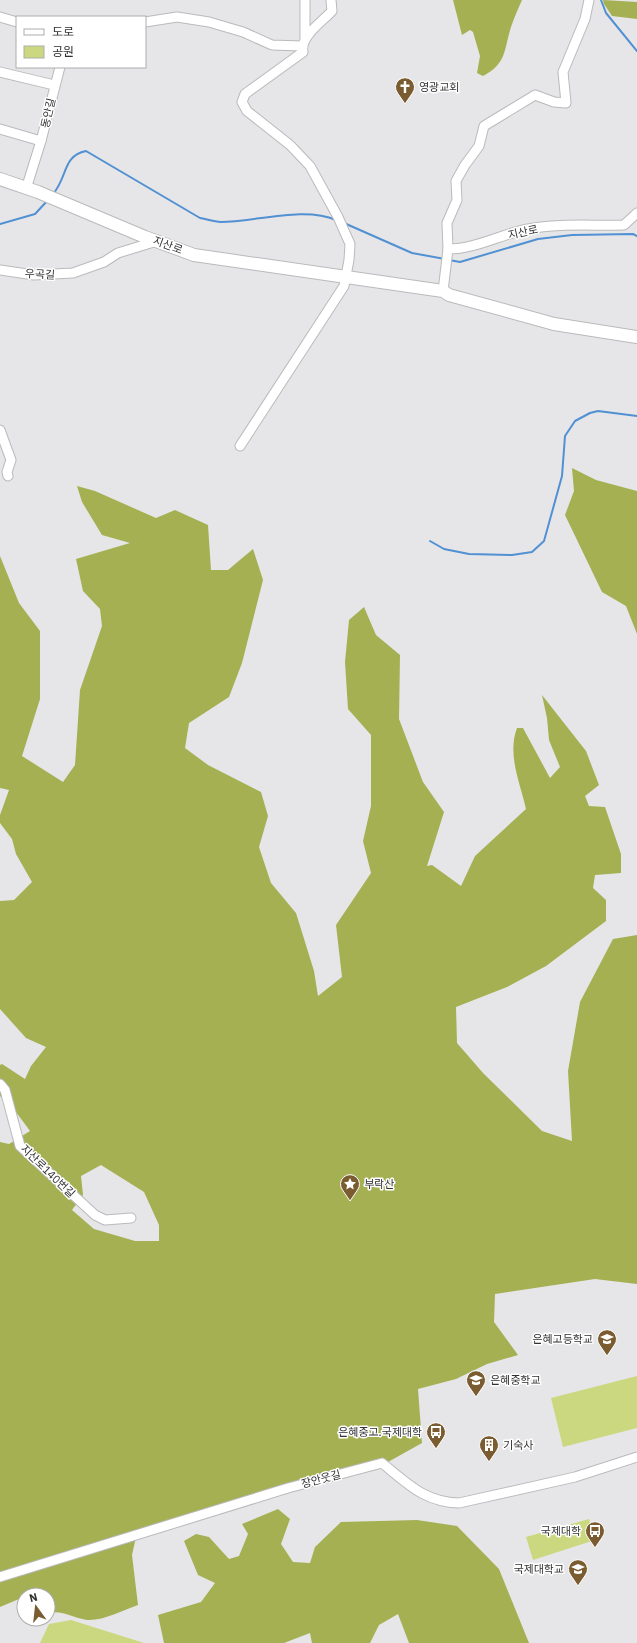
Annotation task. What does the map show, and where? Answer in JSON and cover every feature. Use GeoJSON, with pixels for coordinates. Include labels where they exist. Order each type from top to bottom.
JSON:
{"type":"FeatureCollection","features":[{"type":"Feature","properties":{"kind":"main road","name":"지산로"},"geometry":{"type":"LineString","coordinates":[[0,179],[38,192],[194,255],[443,291],[449,295],[554,324],[637,337]]}},
{"type":"Feature","properties":{"kind":"street"},"geometry":{"type":"LineString","coordinates":[[240,446],[344,286],[344,277],[349,260],[350,244],[310,166],[290,145],[247,111],[242,102],[245,94],[303,52],[305,0]]}},
{"type":"Feature","properties":{"kind":"street"},"geometry":{"type":"LineString","coordinates":[[146,22],[177,17],[203,21],[243,32],[272,45],[304,42],[332,11],[331,0]]}},
{"type":"Feature","properties":{"kind":"street"},"geometry":{"type":"LineString","coordinates":[[443,291],[447,256],[447,223],[457,200],[456,181],[465,164],[479,146],[484,126],[535,96],[554,102],[566,103],[563,72],[585,20],[589,0]]}},
{"type":"Feature","properties":{"kind":"street"},"geometry":{"type":"LineString","coordinates":[[0,17],[16,22]]}},
{"type":"Feature","properties":{"kind":"street","name":"동안길"},"geometry":{"type":"LineString","coordinates":[[26,189],[41,140],[54,85],[60,68]]}},
{"type":"Feature","properties":{"kind":"street","name":"동안길"},"geometry":{"type":"LineString","coordinates":[[0,72],[54,85]]}},
{"type":"Feature","properties":{"kind":"street","name":"동안길"},"geometry":{"type":"LineString","coordinates":[[0,128],[41,140]]}},
{"type":"Feature","properties":{"kind":"street","name":"지산로"},"geometry":{"type":"LineString","coordinates":[[447,256],[495,238],[528,229],[551,227],[624,226],[637,213]]}},
{"type":"Feature","properties":{"kind":"street","name":"우곡길"},"geometry":{"type":"LineString","coordinates":[[0,270],[34,276],[61,275],[80,272],[104,262],[118,253],[157,241]]}},
{"type":"Feature","properties":{"kind":"street"},"geometry":{"type":"LineString","coordinates":[[0,430],[11,460],[7,472],[8,476]]}},
{"type":"Feature","properties":{"kind":"street","name":"지산로140번길"},"geometry":{"type":"LineString","coordinates":[[0,1084],[5,1090],[20,1146],[95,1215],[105,1220],[131,1218]]}},
{"type":"Feature","properties":{"kind":"street","name":"장안웃길"},"geometry":{"type":"LineString","coordinates":[[0,1577],[288,1488],[382,1463],[414,1490],[429,1498],[449,1503],[459,1503],[575,1477],[637,1458]]}},
{"type":"Feature","properties":{"kind":"green space"},"geometry":{"type":"Polygon","coordinates":[[[453,0],[522,0],[512,24],[501,61],[491,71],[483,76],[477,73],[480,56],[473,32],[470,30],[462,35],[453,0]]]}},
{"type":"Feature","properties":{"kind":"green space"},"geometry":{"type":"Polygon","coordinates":[[[603,0],[637,2],[637,19],[612,16],[603,0]]]}},
{"type":"Feature","properties":{"kind":"green space"},"geometry":{"type":"Polygon","coordinates":[[[572,468],[596,480],[637,491],[637,634],[626,606],[602,592],[565,515],[574,491],[572,468]]]}},
{"type":"Feature","properties":{"kind":"green space"},"geometry":{"type":"Polygon","coordinates":[[[77,486],[95,491],[156,518],[175,510],[208,525],[211,570],[228,570],[253,549],[263,580],[242,663],[229,697],[189,723],[185,748],[208,765],[261,792],[268,816],[259,847],[271,883],[296,913],[314,971],[318,996],[342,977],[336,925],[371,873],[363,841],[371,806],[371,735],[348,709],[345,662],[349,620],[364,607],[376,635],[400,655],[399,719],[423,782],[444,812],[427,866],[432,865],[461,886],[475,856],[526,809],[514,758],[514,738],[517,728],[523,728],[550,778],[560,767],[549,740],[547,718],[542,695],[586,751],[599,785],[585,796],[589,806],[605,807],[621,854],[621,873],[595,875],[593,888],[606,900],[606,921],[546,966],[507,987],[456,1007],[457,1043],[483,1073],[542,1131],[572,1141],[568,1071],[580,1002],[613,939],[637,935],[637,1284],[595,1279],[495,1294],[494,1322],[518,1355],[487,1364],[456,1379],[418,1389],[422,1443],[388,1462],[289,1488],[136,1537],[132,1555],[138,1605],[100,1619],[87,1620],[56,1612],[56,1587],[16,1587],[16,1600],[0,1607],[0,1142],[9,1144],[30,1131],[16,1112],[0,1096],[0,1065],[2,1064],[25,1079],[31,1066],[46,1047],[26,1038],[0,1009],[0,901],[14,900],[32,882],[16,854],[12,839],[0,823],[0,815],[9,790],[0,788],[0,556],[19,603],[40,631],[40,699],[22,756],[63,782],[75,765],[80,690],[102,626],[100,609],[83,591],[76,559],[130,543],[102,535],[82,502],[77,486]],[[101,1165],[81,1176],[83,1195],[72,1210],[94,1229],[135,1241],[159,1241],[159,1225],[144,1192],[101,1165]]]}},
{"type":"Feature","properties":{"kind":"green space"},"geometry":{"type":"Polygon","coordinates":[[[637,1376],[637,1428],[563,1447],[551,1398],[637,1376]]]}},
{"type":"Feature","properties":{"kind":"green space"},"geometry":{"type":"Polygon","coordinates":[[[278,1509],[290,1519],[281,1544],[293,1562],[310,1563],[315,1547],[341,1522],[417,1520],[457,1526],[499,1569],[529,1643],[409,1643],[398,1614],[379,1625],[370,1643],[312,1643],[310,1633],[284,1643],[164,1643],[158,1615],[201,1602],[215,1583],[198,1575],[184,1541],[196,1534],[209,1537],[229,1559],[239,1556],[248,1534],[242,1524],[278,1509]]]}},
{"type":"Feature","properties":{"kind":"green space"},"geometry":{"type":"Polygon","coordinates":[[[589,1519],[595,1540],[533,1560],[526,1537],[589,1519]]]}},
{"type":"Feature","properties":{"kind":"green space"},"geometry":{"type":"Polygon","coordinates":[[[71,1620],[144,1643],[40,1643],[48,1627],[56,1627],[56,1623],[71,1620]]]}},
{"type":"Feature","properties":{"kind":"waterway"},"geometry":{"type":"LineString","coordinates":[[601,0],[606,13],[637,51]]}},
{"type":"Feature","properties":{"kind":"waterway"},"geometry":{"type":"LineString","coordinates":[[53,194],[58,187],[69,162],[73,157],[86,151],[200,218],[221,222],[295,214],[309,214],[336,220]]}},
{"type":"Feature","properties":{"kind":"waterway"},"geometry":{"type":"LineString","coordinates":[[0,224],[35,214],[48,200]]}},
{"type":"Feature","properties":{"kind":"waterway"},"geometry":{"type":"LineString","coordinates":[[344,223],[412,253],[445,259]]}},
{"type":"Feature","properties":{"kind":"waterway"},"geometry":{"type":"LineString","coordinates":[[449,260],[460,262],[538,239],[572,235],[633,234],[637,236]]}},
{"type":"Feature","properties":{"kind":"waterway"},"geometry":{"type":"LineString","coordinates":[[430,541],[444,549],[469,554],[512,555],[532,552],[544,541],[562,476],[565,436],[575,421],[590,413],[598,411],[637,416]]}},
{"type":"Feature","properties":{"kind":"place","name":"영광교회"},"geometry":{"type":"Point","coordinates":[405,104]}},
{"type":"Feature","properties":{"kind":"place","name":"부락산"},"geometry":{"type":"Point","coordinates":[350,1201]}},
{"type":"Feature","properties":{"kind":"place","name":"은혜고등학교"},"geometry":{"type":"Point","coordinates":[607,1356]}},
{"type":"Feature","properties":{"kind":"place","name":"은혜중학교"},"geometry":{"type":"Point","coordinates":[476,1397]}},
{"type":"Feature","properties":{"kind":"place","name":"은혜중고.국제대학"},"geometry":{"type":"Point","coordinates":[436,1449]}},
{"type":"Feature","properties":{"kind":"place","name":"기숙사"},"geometry":{"type":"Point","coordinates":[489,1462]}},
{"type":"Feature","properties":{"kind":"place","name":"국제대학"},"geometry":{"type":"Point","coordinates":[595,1548]}},
{"type":"Feature","properties":{"kind":"place","name":"국제대학교"},"geometry":{"type":"Point","coordinates":[578,1586]}}]}
